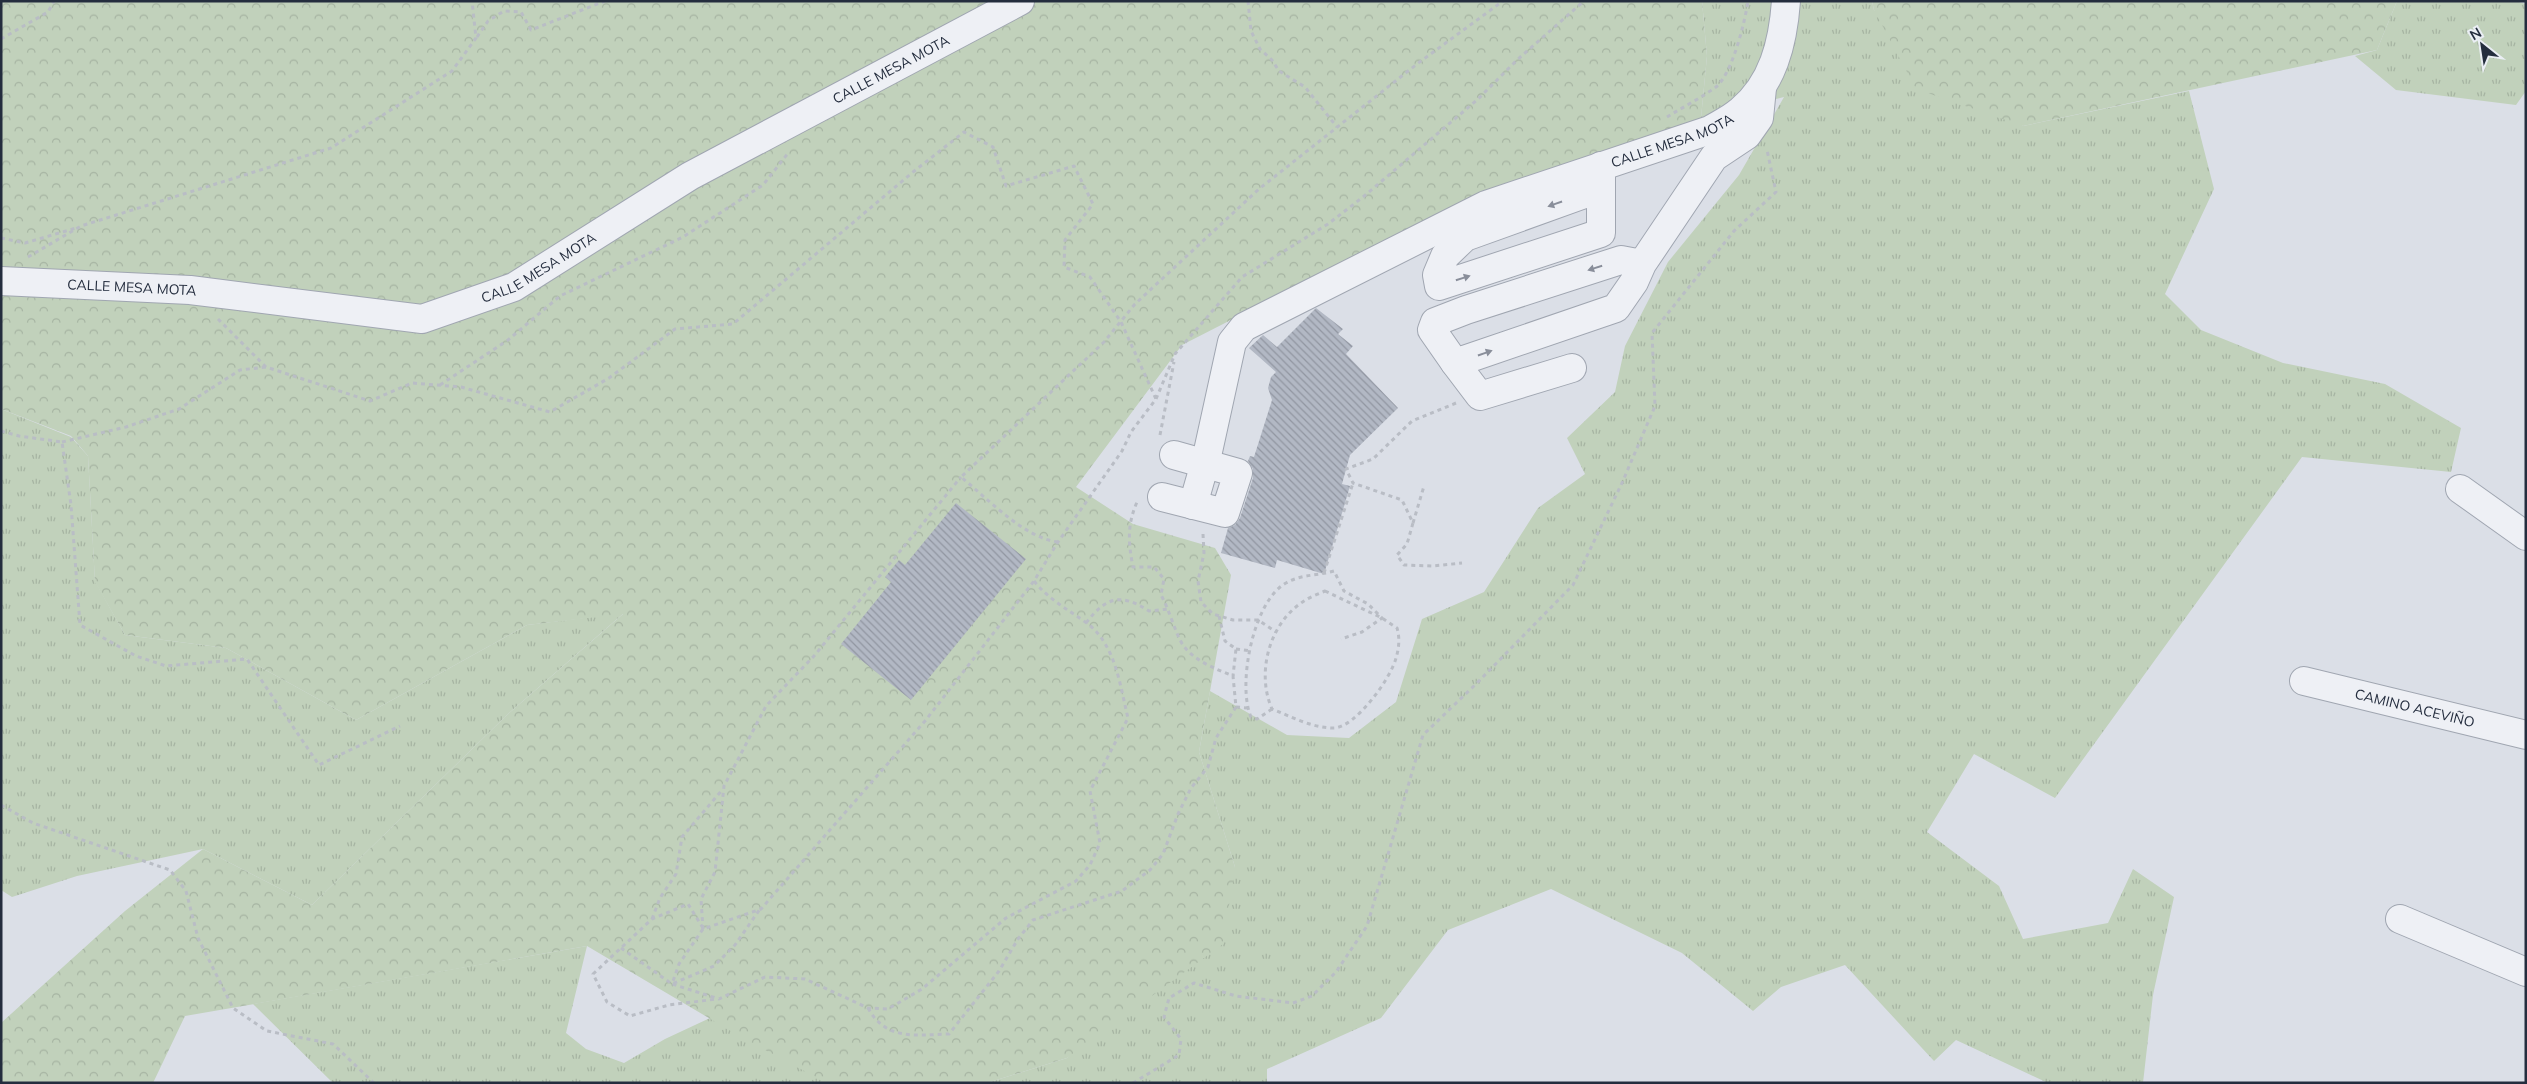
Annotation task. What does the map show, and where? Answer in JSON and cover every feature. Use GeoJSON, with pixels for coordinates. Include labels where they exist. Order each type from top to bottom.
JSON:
{"type":"FeatureCollection","features":[{"type":"Feature","properties":{"kind":"street","name":"CALLE MESA MOTA"},"geometry":{"type":"LineString","coordinates":[[1,281],[190,290],[422,319],[514,287],[690,176],[1020,1]]}},
{"type":"Feature","properties":{"kind":"street","name":"CALLE MESA MOTA"},"geometry":{"type":"LineString","coordinates":[[1205,463],[1232,342],[1244,328],[1486,205],[1601,177],[1710,130],[1740,112],[1762,88],[1777,56],[1786,1]]}},
{"type":"Feature","properties":{"kind":"street"},"geometry":{"type":"LineString","coordinates":[[1455,363],[1616,308],[1634,282],[1642,264],[1714,156],[1747,135],[1759,118],[1762,88]]}},
{"type":"Feature","properties":{"kind":"street"},"geometry":{"type":"LineString","coordinates":[[1601,177],[1600,233],[1439,286],[1437,275],[1445,256],[1465,237],[1601,177]]}},
{"type":"Feature","properties":{"kind":"street"},"geometry":{"type":"LineString","coordinates":[[1572,368],[1480,396],[1432,330],[1435,322],[1475,307],[1621,260],[1642,264]]}},
{"type":"Feature","properties":{"kind":"street"},"geometry":{"type":"LineString","coordinates":[[1151,495],[1224,513],[1238,473],[1166,448]]}},
{"type":"Feature","properties":{"kind":"street"},"geometry":{"type":"LineString","coordinates":[[2460,489],[2526,536]]}},
{"type":"Feature","properties":{"kind":"street","name":"CAMINO ACEVIÑO"},"geometry":{"type":"LineString","coordinates":[[2304,681],[2526,736]]}},
{"type":"Feature","properties":{"kind":"street"},"geometry":{"type":"LineString","coordinates":[[2400,919],[2526,972]]}},
{"type":"Feature","properties":{"kind":"path"},"geometry":{"type":"LineString","coordinates":[[1,39],[48,12],[54,1]]}},
{"type":"Feature","properties":{"kind":"path"},"geometry":{"type":"LineString","coordinates":[[472,1],[476,38]]}},
{"type":"Feature","properties":{"kind":"path"},"geometry":{"type":"LineString","coordinates":[[1,238],[25,243],[331,148],[452,71],[488,21],[504,10],[521,12],[531,30],[605,1]]}},
{"type":"Feature","properties":{"kind":"path"},"geometry":{"type":"LineString","coordinates":[[1248,1],[1251,31],[1260,49],[1272,60],[1279,72],[1305,87],[1337,127]]}},
{"type":"Feature","properties":{"kind":"path"},"geometry":{"type":"LineString","coordinates":[[652,919],[660,898],[676,874],[682,837],[724,789],[766,706],[814,656],[961,477],[1104,342],[1135,304],[1259,189],[1417,64],[1502,1]]}},
{"type":"Feature","properties":{"kind":"path"},"geometry":{"type":"LineString","coordinates":[[672,984],[714,966],[735,945],[761,909],[926,721],[1034,581],[1058,542],[1122,450],[1131,432],[1156,399],[1175,354],[1242,277],[1328,224],[1363,197],[1477,100],[1517,60],[1584,1]]}},
{"type":"Feature","properties":{"kind":"path"},"geometry":{"type":"LineString","coordinates":[[1660,121],[1718,86],[1730,64],[1744,28],[1748,1]]}},
{"type":"Feature","properties":{"kind":"path"},"geometry":{"type":"LineString","coordinates":[[439,385],[508,340],[560,296],[683,237],[763,185],[795,145],[799,118]]}},
{"type":"Feature","properties":{"kind":"path"},"geometry":{"type":"LineString","coordinates":[[1134,1083],[1179,1054],[1181,1039],[1164,1017],[1169,998],[1194,983],[1236,996],[1293,1003],[1312,996],[1336,972],[1367,926],[1422,735],[1477,683],[1573,584],[1622,483],[1655,406],[1652,333],[1734,231],[1776,192],[1759,118]]}},
{"type":"Feature","properties":{"kind":"path"},"geometry":{"type":"LineString","coordinates":[[1,431],[19,436],[62,442],[126,427],[179,409],[240,370],[266,367],[370,401],[412,383],[461,387],[550,412],[609,378],[675,329],[733,324],[913,172],[964,132],[993,147],[1006,186],[1074,166],[1093,204],[1065,240],[1064,267],[1090,277],[1121,322],[1156,399]]}},
{"type":"Feature","properties":{"kind":"path"},"geometry":{"type":"LineString","coordinates":[[25,259],[81,226]]}},
{"type":"Feature","properties":{"kind":"path"},"geometry":{"type":"LineString","coordinates":[[218,318],[266,367]]}},
{"type":"Feature","properties":{"kind":"path"},"geometry":{"type":"LineString","coordinates":[[1166,448],[1175,354]]}},
{"type":"Feature","properties":{"kind":"path"},"geometry":{"type":"LineString","coordinates":[[1324,574],[1353,484],[1346,469],[1373,459],[1412,421],[1438,409],[1480,396]]}},
{"type":"Feature","properties":{"kind":"path"},"geometry":{"type":"LineString","coordinates":[[62,442],[71,505],[80,626],[136,656],[166,666],[247,659],[319,764],[400,726]]}},
{"type":"Feature","properties":{"kind":"path"},"geometry":{"type":"LineString","coordinates":[[961,477],[1014,521],[1044,541],[1058,542]]}},
{"type":"Feature","properties":{"kind":"path"},"geometry":{"type":"LineString","coordinates":[[1353,484],[1402,500],[1414,523]]}},
{"type":"Feature","properties":{"kind":"path"},"geometry":{"type":"LineString","coordinates":[[1424,486],[1407,544],[1397,555],[1404,565],[1433,566],[1462,563]]}},
{"type":"Feature","properties":{"kind":"path"},"geometry":{"type":"LineString","coordinates":[[1151,495],[1130,516],[1128,541],[1133,567],[1154,567],[1164,579],[1161,595],[1169,609],[1183,645],[1208,666],[1233,676]]}},
{"type":"Feature","properties":{"kind":"path"},"geometry":{"type":"LineString","coordinates":[[1203,534],[1204,553],[1198,581],[1202,602],[1213,614],[1234,620],[1258,620],[1276,632]]}},
{"type":"Feature","properties":{"kind":"path"},"geometry":{"type":"LineString","coordinates":[[1272,709],[1257,719],[1251,717],[1247,708],[1245,674],[1258,620],[1272,594],[1285,583],[1307,574],[1324,574],[1334,571],[1344,591],[1368,604],[1382,618]]}},
{"type":"Feature","properties":{"kind":"path"},"geometry":{"type":"LineString","coordinates":[[703,928],[688,904],[652,919],[593,974],[607,1002],[630,1016],[669,1005],[719,999],[765,977],[804,980],[868,1008],[888,1009],[922,989],[1006,918],[1076,881],[1090,865],[1100,844],[1090,791],[1128,718],[1116,668],[1101,638],[1086,623],[1044,593],[1034,581]]}},
{"type":"Feature","properties":{"kind":"path"},"geometry":{"type":"LineString","coordinates":[[1325,591],[1382,618],[1397,628],[1400,638],[1396,660],[1371,702],[1365,707],[1342,726],[1334,728],[1306,724],[1272,709],[1266,695],[1264,675],[1267,654],[1276,632],[1290,613],[1303,601],[1325,591]]}},
{"type":"Feature","properties":{"kind":"path"},"geometry":{"type":"LineString","coordinates":[[1086,623],[1098,608],[1115,600],[1132,600],[1149,612],[1169,609]]}},
{"type":"Feature","properties":{"kind":"path"},"geometry":{"type":"LineString","coordinates":[[1219,616],[1225,641],[1236,649],[1251,651]]}},
{"type":"Feature","properties":{"kind":"path"},"geometry":{"type":"LineString","coordinates":[[1341,639],[1362,632],[1382,618]]}},
{"type":"Feature","properties":{"kind":"path"},"geometry":{"type":"LineString","coordinates":[[868,1008],[875,1021],[905,1036],[949,1034],[999,971],[1018,939],[1033,920],[1122,890],[1150,870],[1164,854],[1178,814],[1191,788],[1208,767],[1216,738],[1236,707],[1233,676],[1237,661],[1236,649]]}},
{"type":"Feature","properties":{"kind":"path"},"geometry":{"type":"LineString","coordinates":[[1236,707],[1247,708]]}},
{"type":"Feature","properties":{"kind":"path"},"geometry":{"type":"LineString","coordinates":[[672,984],[679,964],[703,928],[701,899],[715,872],[724,789]]}},
{"type":"Feature","properties":{"kind":"path"},"geometry":{"type":"LineString","coordinates":[[1,805],[33,823],[170,870],[186,891],[198,938],[233,1008],[266,1031],[333,1044],[374,1083]]}},
{"type":"Feature","properties":{"kind":"path"},"geometry":{"type":"LineString","coordinates":[[703,928],[761,909]]}},
{"type":"Feature","properties":{"kind":"path"},"geometry":{"type":"LineString","coordinates":[[621,948],[672,984],[719,999]]}},
{"type":"Feature","properties":{"kind":"green space"},"geometry":{"type":"Polygon","coordinates":[[[1,1],[1702,1],[1707,56],[1701,118],[1469,198],[1182,345],[1076,487],[1133,524],[1215,548],[1231,575],[1199,752],[1235,867],[1223,944],[1067,1058],[987,1083],[827,1083],[746,1040],[587,946],[185,1016],[153,1083],[1,1083],[1,1023],[125,911],[203,849],[312,905],[508,714],[623,614],[527,625],[356,720],[226,648],[125,635],[95,582],[88,456],[71,436],[1,409],[1,1]]]}},
{"type":"Feature","properties":{"kind":"green space"},"geometry":{"type":"Polygon","coordinates":[[[1702,1],[1872,1],[1874,10],[2023,126],[2189,91],[2214,189],[2165,294],[2201,330],[2283,363],[2385,384],[2461,428],[2451,472],[2302,457],[2055,798],[1974,754],[1927,832],[1999,886],[2023,939],[2108,923],[2133,869],[2174,897],[2153,995],[2143,1083],[2048,1083],[1956,1040],[1934,1061],[1845,965],[1781,987],[1753,1011],[1682,953],[1551,889],[1448,930],[1381,1018],[1267,1069],[1267,1083],[987,1083],[1067,1058],[1235,867],[1199,752],[1210,691],[1287,735],[1349,738],[1396,702],[1422,619],[1484,592],[1538,508],[1585,474],[1567,438],[1615,392],[1625,346],[1668,262],[1739,175],[1784,97],[1701,118],[1707,56],[1702,1]]]}},
{"type":"Feature","properties":{"kind":"green space"},"geometry":{"type":"Polygon","coordinates":[[[1872,1],[2397,1],[2377,50],[2023,126],[1916,89],[1874,10],[1872,1]]]}},
{"type":"Feature","properties":{"kind":"green space"},"geometry":{"type":"Polygon","coordinates":[[[2397,1],[2515,1],[2526,4],[2526,91],[2516,105],[2396,90],[2355,56],[2377,50],[2397,1]]]}},
{"type":"Feature","properties":{"kind":"green space"},"geometry":{"type":"Polygon","coordinates":[[[1,409],[71,437],[88,456],[95,581],[125,635],[226,648],[356,720],[527,625],[624,613],[508,714],[312,905],[203,849],[77,876],[12,897],[1,890],[1,409]]]}},
{"type":"Feature","properties":{"kind":"green space"},"geometry":{"type":"Polygon","coordinates":[[[587,946],[566,1033],[586,1049],[624,1063],[665,1039],[710,1018],[829,1083],[333,1083],[253,1004],[587,946]]]}},
{"type":"Feature","properties":{"kind":"building"},"geometry":{"type":"Polygon","coordinates":[[[1316,308],[1343,329],[1338,334],[1353,346],[1346,354],[1398,408],[1350,455],[1342,484],[1350,486],[1324,574],[1277,560],[1275,568],[1221,553],[1228,528],[1235,525],[1240,518],[1253,478],[1253,469],[1248,461],[1250,456],[1254,457],[1272,400],[1268,388],[1271,377],[1276,372],[1249,348],[1263,335],[1277,347],[1316,308]]]}},
{"type":"Feature","properties":{"kind":"building"},"geometry":{"type":"Polygon","coordinates":[[[956,503],[1026,559],[911,700],[841,644],[891,582],[885,577],[899,560],[905,565],[956,503]]]}}]}
